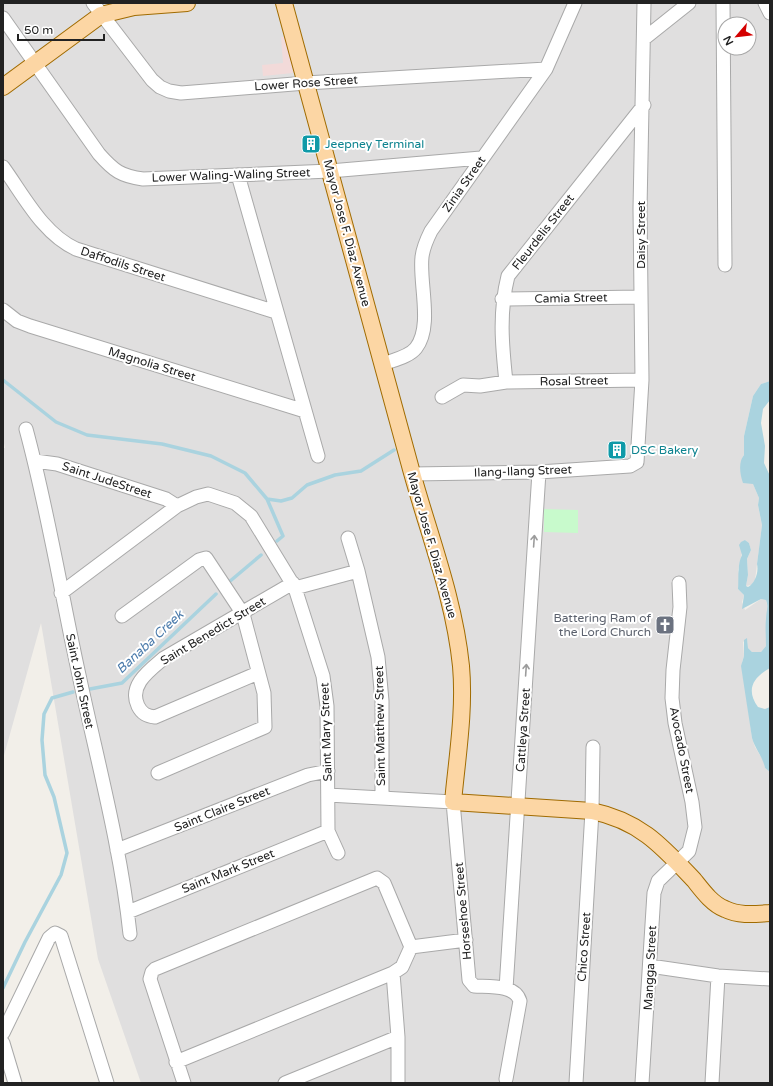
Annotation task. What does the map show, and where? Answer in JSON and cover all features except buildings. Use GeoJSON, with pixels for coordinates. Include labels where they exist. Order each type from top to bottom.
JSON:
{"type":"FeatureCollection","features":[{"type":"Feature","properties":{"kind":"main road"},"geometry":{"type":"LineString","coordinates":[[3,87],[36,63],[97,9],[187,3]]}},
{"type":"Feature","properties":{"kind":"main road","name":"Mayor Jose F. Diaz Avenue"},"geometry":{"type":"LineString","coordinates":[[284,3],[412,474],[447,588],[461,666],[460,720],[453,802]]}},
{"type":"Feature","properties":{"kind":"main road"},"geometry":{"type":"LineString","coordinates":[[453,802],[592,811],[610,814],[627,821],[644,831],[712,900],[723,909],[745,914],[767,913]]}},
{"type":"Feature","properties":{"kind":"street","name":"Zinia Street"},"geometry":{"type":"LineString","coordinates":[[383,364],[408,354],[416,348],[422,336],[424,323],[422,258],[425,244],[431,231],[546,69],[575,3]]}},
{"type":"Feature","properties":{"kind":"street","name":"Daisy Street"},"geometry":{"type":"LineString","coordinates":[[634,465],[636,462],[642,380],[640,296],[645,38],[644,3]]}},
{"type":"Feature","properties":{"kind":"street"},"geometry":{"type":"LineString","coordinates":[[645,38],[689,3]]}},
{"type":"Feature","properties":{"kind":"street"},"geometry":{"type":"LineString","coordinates":[[723,3],[725,265]]}},
{"type":"Feature","properties":{"kind":"street"},"geometry":{"type":"LineString","coordinates":[[765,3],[770,13]]}},
{"type":"Feature","properties":{"kind":"street","name":"Lower Rose Street"},"geometry":{"type":"LineString","coordinates":[[97,9],[152,80],[160,87],[169,91],[180,93],[306,83],[546,69]]}},
{"type":"Feature","properties":{"kind":"street","name":"Lower Waling-Waling Street"},"geometry":{"type":"LineString","coordinates":[[3,18],[99,154],[111,168],[121,175],[143,179],[330,171],[482,158]]}},
{"type":"Feature","properties":{"kind":"street","name":"Fleurdelis Street"},"geometry":{"type":"LineString","coordinates":[[506,382],[501,336],[502,299],[508,276],[644,105]]}},
{"type":"Feature","properties":{"kind":"street","name":"Daffodils Street"},"geometry":{"type":"LineString","coordinates":[[3,167],[44,224],[64,243],[76,249],[276,312]]}},
{"type":"Feature","properties":{"kind":"street"},"geometry":{"type":"LineString","coordinates":[[238,175],[318,456]]}},
{"type":"Feature","properties":{"kind":"street","name":"Camia Street"},"geometry":{"type":"LineString","coordinates":[[502,299],[640,296]]}},
{"type":"Feature","properties":{"kind":"street","name":"Magnolia Street"},"geometry":{"type":"LineString","coordinates":[[3,310],[17,321],[30,326],[305,411]]}},
{"type":"Feature","properties":{"kind":"street","name":"Rosal Street"},"geometry":{"type":"LineString","coordinates":[[442,397],[463,385],[480,386],[506,382],[642,380]]}},
{"type":"Feature","properties":{"kind":"street","name":"Saint John Street"},"geometry":{"type":"LineString","coordinates":[[26,429],[35,461],[61,593],[117,850],[128,912],[130,934]]}},
{"type":"Feature","properties":{"kind":"street","name":"Saint JudeStreet"},"geometry":{"type":"LineString","coordinates":[[35,461],[57,464],[166,499],[177,506]]}},
{"type":"Feature","properties":{"kind":"street","name":"Ilang-Ilang Street"},"geometry":{"type":"LineString","coordinates":[[412,474],[539,472],[634,465]]}},
{"type":"Feature","properties":{"kind":"street","name":"Cattleya Street"},"geometry":{"type":"LineString","coordinates":[[506,988],[539,472]]}},
{"type":"Feature","properties":{"kind":"street","name":"Saint Mary Street"},"geometry":{"type":"LineString","coordinates":[[61,593],[177,506],[196,497],[208,494],[236,503],[251,516],[294,585],[323,676],[327,706],[328,831],[338,853]]}},
{"type":"Feature","properties":{"kind":"street","name":"Saint Matthew Street"},"geometry":{"type":"LineString","coordinates":[[348,538],[358,570],[378,657],[382,701],[382,798]]}},
{"type":"Feature","properties":{"kind":"street"},"geometry":{"type":"LineString","coordinates":[[122,616],[199,560],[206,558],[243,614],[264,693],[265,727],[158,773]]}},
{"type":"Feature","properties":{"kind":"street","name":"Saint Benedict Street"},"geometry":{"type":"LineString","coordinates":[[258,673],[155,717],[146,716],[141,710],[135,694],[138,685],[147,672],[164,658],[294,585],[358,570]]}},
{"type":"Feature","properties":{"kind":"street","name":"Avocado Street"},"geometry":{"type":"LineString","coordinates":[[676,862],[690,851],[696,827],[675,724],[672,698],[673,670],[680,607],[680,583]]}},
{"type":"Feature","properties":{"kind":"street","name":"Chico Street"},"geometry":{"type":"LineString","coordinates":[[576,1083],[592,811],[593,747]]}},
{"type":"Feature","properties":{"kind":"street","name":"Saint Claire Street"},"geometry":{"type":"LineString","coordinates":[[117,850],[308,775],[328,771]]}},
{"type":"Feature","properties":{"kind":"street"},"geometry":{"type":"LineString","coordinates":[[328,795],[453,802]]}},
{"type":"Feature","properties":{"kind":"street","name":"Horseshoe Street"},"geometry":{"type":"LineString","coordinates":[[453,802],[469,980],[474,986],[506,988]]}},
{"type":"Feature","properties":{"kind":"street","name":"Saint Mark Street"},"geometry":{"type":"LineString","coordinates":[[128,912],[328,831]]}},
{"type":"Feature","properties":{"kind":"street","name":"Mangga Street"},"geometry":{"type":"LineString","coordinates":[[642,1083],[654,893],[658,881],[676,862]]}},
{"type":"Feature","properties":{"kind":"street"},"geometry":{"type":"LineString","coordinates":[[176,1062],[393,973],[402,967],[411,947],[384,883],[377,878],[155,969],[152,972],[150,979],[176,1062],[184,1083]]}},
{"type":"Feature","properties":{"kind":"street"},"geometry":{"type":"LineString","coordinates":[[3,1033],[49,938],[55,933],[61,936],[107,1083]]}},
{"type":"Feature","properties":{"kind":"street"},"geometry":{"type":"LineString","coordinates":[[411,947],[466,940]]}},
{"type":"Feature","properties":{"kind":"street"},"geometry":{"type":"LineString","coordinates":[[650,966],[718,976],[770,979]]}},
{"type":"Feature","properties":{"kind":"street"},"geometry":{"type":"LineString","coordinates":[[393,973],[398,1037],[398,1083]]}},
{"type":"Feature","properties":{"kind":"street"},"geometry":{"type":"LineString","coordinates":[[712,1083],[718,976]]}},
{"type":"Feature","properties":{"kind":"street"},"geometry":{"type":"LineString","coordinates":[[506,988],[516,994],[520,1001],[506,1079]]}},
{"type":"Feature","properties":{"kind":"street"},"geometry":{"type":"LineString","coordinates":[[285,1083],[398,1037]]}},
{"type":"Feature","properties":{"kind":"street"},"geometry":{"type":"LineString","coordinates":[[3,1043],[16,1083]]}},
{"type":"Feature","properties":{"kind":"shaded area"},"geometry":{"type":"Polygon","coordinates":[[[3,3],[770,3],[770,381],[761,384],[753,396],[744,436],[744,455],[742,458],[759,498],[758,505],[762,525],[755,580],[751,585],[746,586],[748,575],[747,559],[751,550],[749,543],[745,540],[738,570],[740,577],[738,589],[744,595],[742,602],[745,610],[761,599],[766,600],[768,609],[766,618],[766,646],[761,652],[752,652],[748,648],[747,639],[743,642],[744,656],[742,662],[752,738],[755,747],[764,762],[765,768],[770,772],[770,1083],[141,1083],[98,959],[41,623],[3,759],[3,448],[5,448],[3,438],[3,3]]]}},
{"type":"Feature","properties":{"kind":"shaded area"},"geometry":{"type":"Polygon","coordinates":[[[281,37],[290,37],[293,73],[263,76],[262,65],[283,63],[281,37]]]}},
{"type":"Feature","properties":{"kind":"green space"},"geometry":{"type":"Polygon","coordinates":[[[544,509],[578,510],[578,533],[544,532],[544,509]]]}},
{"type":"Feature","properties":{"kind":"water"},"geometry":{"type":"Polygon","coordinates":[[[770,381],[770,400],[763,409],[761,423],[765,446],[764,463],[770,476],[770,668],[760,675],[753,684],[752,695],[758,707],[765,709],[770,707],[770,772],[765,768],[763,760],[752,738],[741,666],[744,656],[744,640],[747,638],[748,648],[752,652],[761,652],[766,646],[767,603],[766,600],[761,599],[742,609],[744,595],[738,589],[739,567],[742,555],[739,545],[745,540],[749,543],[751,550],[747,559],[748,575],[746,586],[748,587],[753,583],[757,574],[762,525],[758,505],[759,498],[753,484],[743,483],[741,476],[740,465],[744,455],[744,436],[753,396],[761,384],[770,381]]]}},
{"type":"Feature","properties":{"kind":"waterway"},"geometry":{"type":"LineString","coordinates":[[3,380],[56,422],[87,435],[162,444],[211,456],[245,473],[267,499]]}},
{"type":"Feature","properties":{"kind":"waterway","name":"Banaba Creek"},"geometry":{"type":"LineString","coordinates":[[277,541],[283,536],[267,499],[281,501],[292,498],[307,485],[335,475],[361,471],[394,450]]}},
{"type":"Feature","properties":{"kind":"waterway","name":"Banaba Creek"},"geometry":{"type":"LineString","coordinates":[[229,582],[261,555]]}},
{"type":"Feature","properties":{"kind":"waterway","name":"Banaba Creek"},"geometry":{"type":"LineString","coordinates":[[90,689],[122,683],[216,594]]}},
{"type":"Feature","properties":{"kind":"waterway","name":"Banaba Creek"},"geometry":{"type":"LineString","coordinates":[[3,988],[25,942],[61,875],[67,853],[54,797],[45,775],[42,740],[44,714],[52,698],[73,692]]}},
{"type":"Feature","properties":{"kind":"place","name":"Jeepney Terminal"},"geometry":{"type":"Point","coordinates":[311,144]}},
{"type":"Feature","properties":{"kind":"place","name":"DSC Bakery"},"geometry":{"type":"Point","coordinates":[617,450]}},
{"type":"Feature","properties":{"kind":"place","name":"Battering Ram of the Lord Church"},"geometry":{"type":"Point","coordinates":[665,625]}}]}
